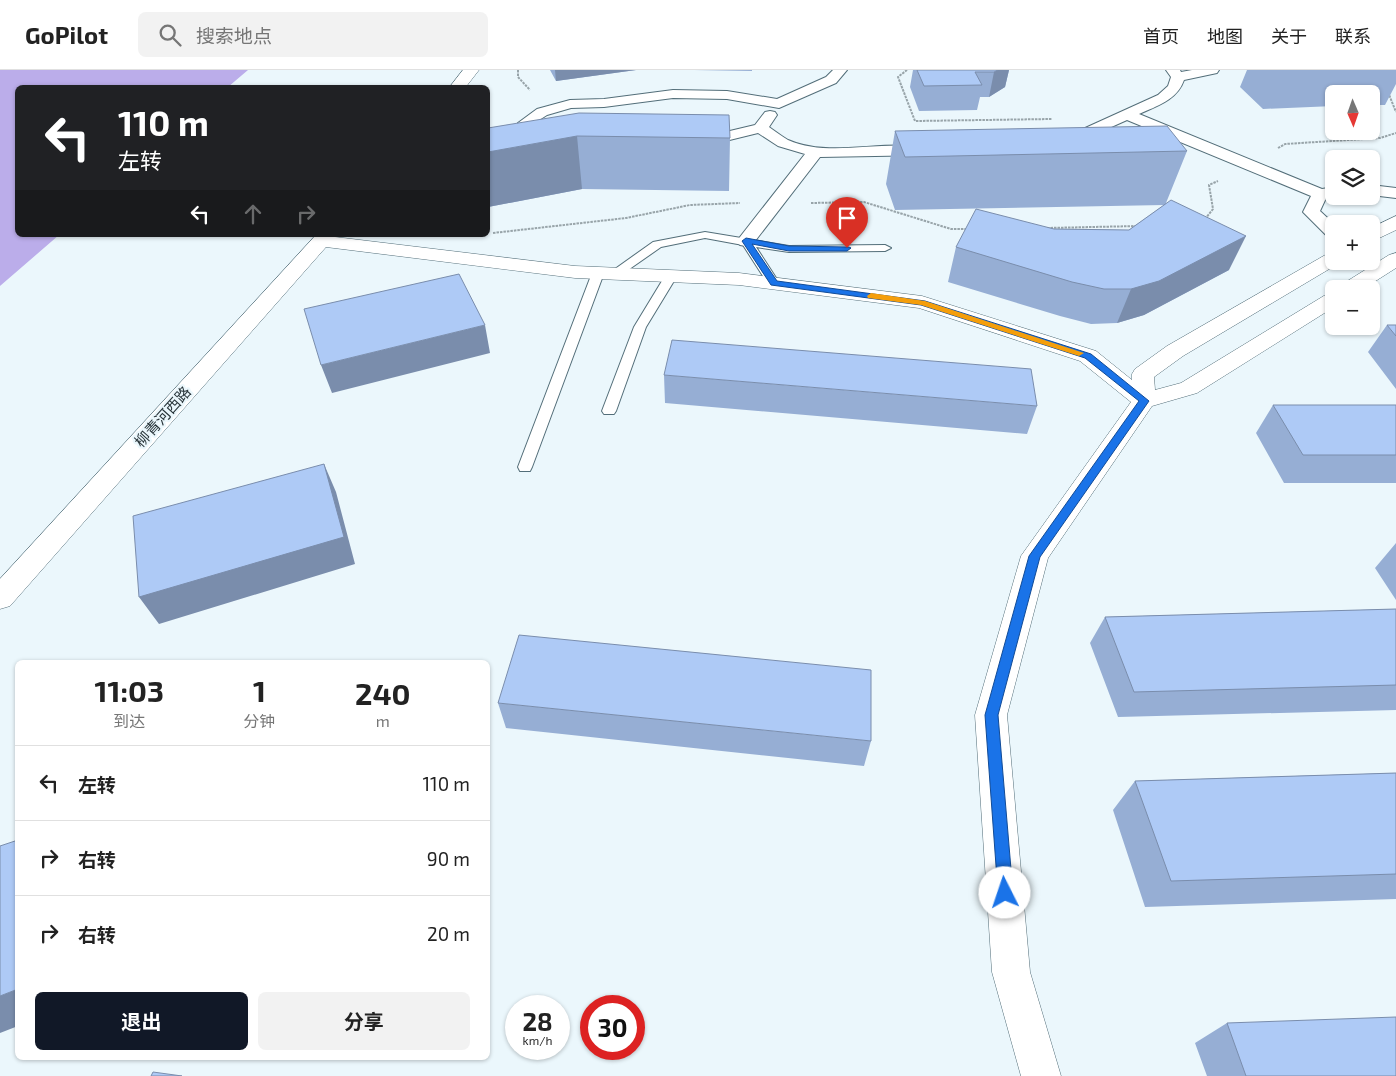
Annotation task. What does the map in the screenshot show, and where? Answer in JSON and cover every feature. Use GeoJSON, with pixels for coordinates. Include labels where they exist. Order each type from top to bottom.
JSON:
{"type":"FeatureCollection","features":[{"type":"Feature","properties":{"kind":"street"},"geometry":{"type":"LineString","coordinates":[[458,85],[471,70]]}},
{"type":"Feature","properties":{"kind":"street"},"geometry":{"type":"LineString","coordinates":[[686,144],[703,143],[760,128],[779,104],[831,80],[840,70]]}},
{"type":"Feature","properties":{"kind":"street"},"geometry":{"type":"LineString","coordinates":[[1050,148],[1072,140],[1163,98],[1174,88],[1176,74],[1212,70]]}},
{"type":"Feature","properties":{"kind":"street"},"geometry":{"type":"LineString","coordinates":[[560,144],[535,139],[525,123],[542,112],[570,104],[604,103],[673,94],[728,94],[779,104]]}},
{"type":"Feature","properties":{"kind":"street"},"geometry":{"type":"LineString","coordinates":[[1125,114],[1250,165],[1325,192]]}},
{"type":"Feature","properties":{"kind":"street"},"geometry":{"type":"LineString","coordinates":[[760,128],[783,143],[815,152],[908,150],[942,154]]}},
{"type":"Feature","properties":{"kind":"street"},"geometry":{"type":"LineString","coordinates":[[746,241],[815,152]]}},
{"type":"Feature","properties":{"kind":"street"},"geometry":{"type":"LineString","coordinates":[[1380,191],[1396,194]]}},
{"type":"Feature","properties":{"kind":"street"},"geometry":{"type":"LineString","coordinates":[[1325,195],[1311,212],[1325,225]]}},
{"type":"Feature","properties":{"kind":"street"},"geometry":{"type":"LineString","coordinates":[[1380,231],[1396,222]]}},
{"type":"Feature","properties":{"kind":"street"},"geometry":{"type":"LineString","coordinates":[[324,238],[575,272],[739,279],[922,302],[1088,356],[1144,401]]}},
{"type":"Feature","properties":{"kind":"street","name":"柳青河西路"},"geometry":{"type":"LineString","coordinates":[[0,598],[324,238]]}},
{"type":"Feature","properties":{"kind":"street"},"geometry":{"type":"LineString","coordinates":[[1362,280],[1396,259]]}},
{"type":"Feature","properties":{"kind":"street"},"geometry":{"type":"LineString","coordinates":[[1042,1076],[1012,972],[991,715],[1035,556],[1144,401],[1143,374],[1175,351],[1325,263]]}},
{"type":"Feature","properties":{"kind":"street"},"geometry":{"type":"LineString","coordinates":[[1144,401],[1189,388],[1325,304]]}},
{"type":"Feature","properties":{"kind":"lane"},"geometry":{"type":"LineString","coordinates":[[526,467],[606,273],[657,244],[705,235],[789,249],[885,248]]}},
{"type":"Feature","properties":{"kind":"lane"},"geometry":{"type":"LineString","coordinates":[[746,241],[774,284]]}},
{"type":"Feature","properties":{"kind":"lane"},"geometry":{"type":"LineString","coordinates":[[609,412],[640,327],[672,276]]}},
{"type":"Feature","properties":{"kind":"path"},"geometry":{"type":"LineString","coordinates":[[908,70],[898,77],[915,121],[1036,118],[1067,121],[1094,129]]}},
{"type":"Feature","properties":{"kind":"path"},"geometry":{"type":"LineString","coordinates":[[1388,91],[1396,112]]}},
{"type":"Feature","properties":{"kind":"path"},"geometry":{"type":"LineString","coordinates":[[1203,222],[1213,209],[1209,185],[1250,165],[1285,144],[1380,138],[1396,133]]}},
{"type":"Feature","properties":{"kind":"path"},"geometry":{"type":"LineString","coordinates":[[490,234],[626,218],[690,205],[735,202],[864,202],[951,230],[971,229]]}},
{"type":"Feature","properties":{"kind":"path"},"geometry":{"type":"LineString","coordinates":[[1039,228],[1138,226]]}},
{"type":"Feature","properties":{"kind":"shaded area"},"geometry":{"type":"Polygon","coordinates":[[[0,70],[248,70],[230,85],[15,85],[15,237],[57,237],[0,286],[0,70]]]}},
{"type":"Feature","properties":{"kind":"building"},"geometry":{"type":"Polygon","coordinates":[[[917,70],[998,70],[994,72],[975,72],[982,85],[924,86],[917,70]]]}},
{"type":"Feature","properties":{"kind":"building"},"geometry":{"type":"Polygon","coordinates":[[[579,113],[729,115],[730,138],[577,136],[490,152],[490,128],[579,113]]]}},
{"type":"Feature","properties":{"kind":"building"},"geometry":{"type":"Polygon","coordinates":[[[1167,126],[1187,151],[905,157],[895,131],[1167,126]]]}},
{"type":"Feature","properties":{"kind":"building"},"geometry":{"type":"Polygon","coordinates":[[[1171,200],[1246,236],[1159,281],[1131,289],[1104,289],[1072,282],[956,247],[976,209],[1054,229],[1129,230],[1171,200]]]}},
{"type":"Feature","properties":{"kind":"building"},"geometry":{"type":"Polygon","coordinates":[[[459,274],[485,325],[321,365],[304,309],[459,274]]]}},
{"type":"Feature","properties":{"kind":"building"},"geometry":{"type":"Polygon","coordinates":[[[1387,325],[1396,325],[1396,336],[1387,325]]]}},
{"type":"Feature","properties":{"kind":"building"},"geometry":{"type":"Polygon","coordinates":[[[672,340],[1031,369],[1037,406],[664,375],[672,340]]]}},
{"type":"Feature","properties":{"kind":"building"},"geometry":{"type":"Polygon","coordinates":[[[1273,405],[1396,405],[1396,455],[1303,455],[1273,405]]]}},
{"type":"Feature","properties":{"kind":"building"},"geometry":{"type":"Polygon","coordinates":[[[324,464],[344,537],[139,597],[133,516],[324,464]]]}},
{"type":"Feature","properties":{"kind":"building"},"geometry":{"type":"Polygon","coordinates":[[[1396,609],[1396,685],[1134,692],[1105,617],[1396,609]]]}},
{"type":"Feature","properties":{"kind":"building"},"geometry":{"type":"Polygon","coordinates":[[[519,635],[871,670],[871,741],[498,703],[519,635]]]}},
{"type":"Feature","properties":{"kind":"building"},"geometry":{"type":"Polygon","coordinates":[[[1396,773],[1396,874],[1171,881],[1135,781],[1396,773]]]}},
{"type":"Feature","properties":{"kind":"building"},"geometry":{"type":"Polygon","coordinates":[[[15,841],[15,990],[0,996],[0,846],[15,841]]]}},
{"type":"Feature","properties":{"kind":"building"},"geometry":{"type":"Polygon","coordinates":[[[1396,1017],[1396,1076],[1246,1076],[1227,1023],[1396,1017]]]}},
{"type":"Feature","properties":{"kind":"building"},"geometry":{"type":"Polygon","coordinates":[[[153,1072],[182,1076],[151,1076],[153,1072]]]}},
{"type":"Feature","properties":{"kind":"slow traffic"},"geometry":{"type":"LineString","coordinates":[[871,296],[922,302],[1079,353]]}},
{"type":"Feature","properties":{"kind":"route"},"geometry":{"type":"LineString","coordinates":[[847,248],[789,249],[746,241],[774,284],[922,302],[1088,356],[1144,401],[1035,556],[991,715],[1005,893]]}}]}
